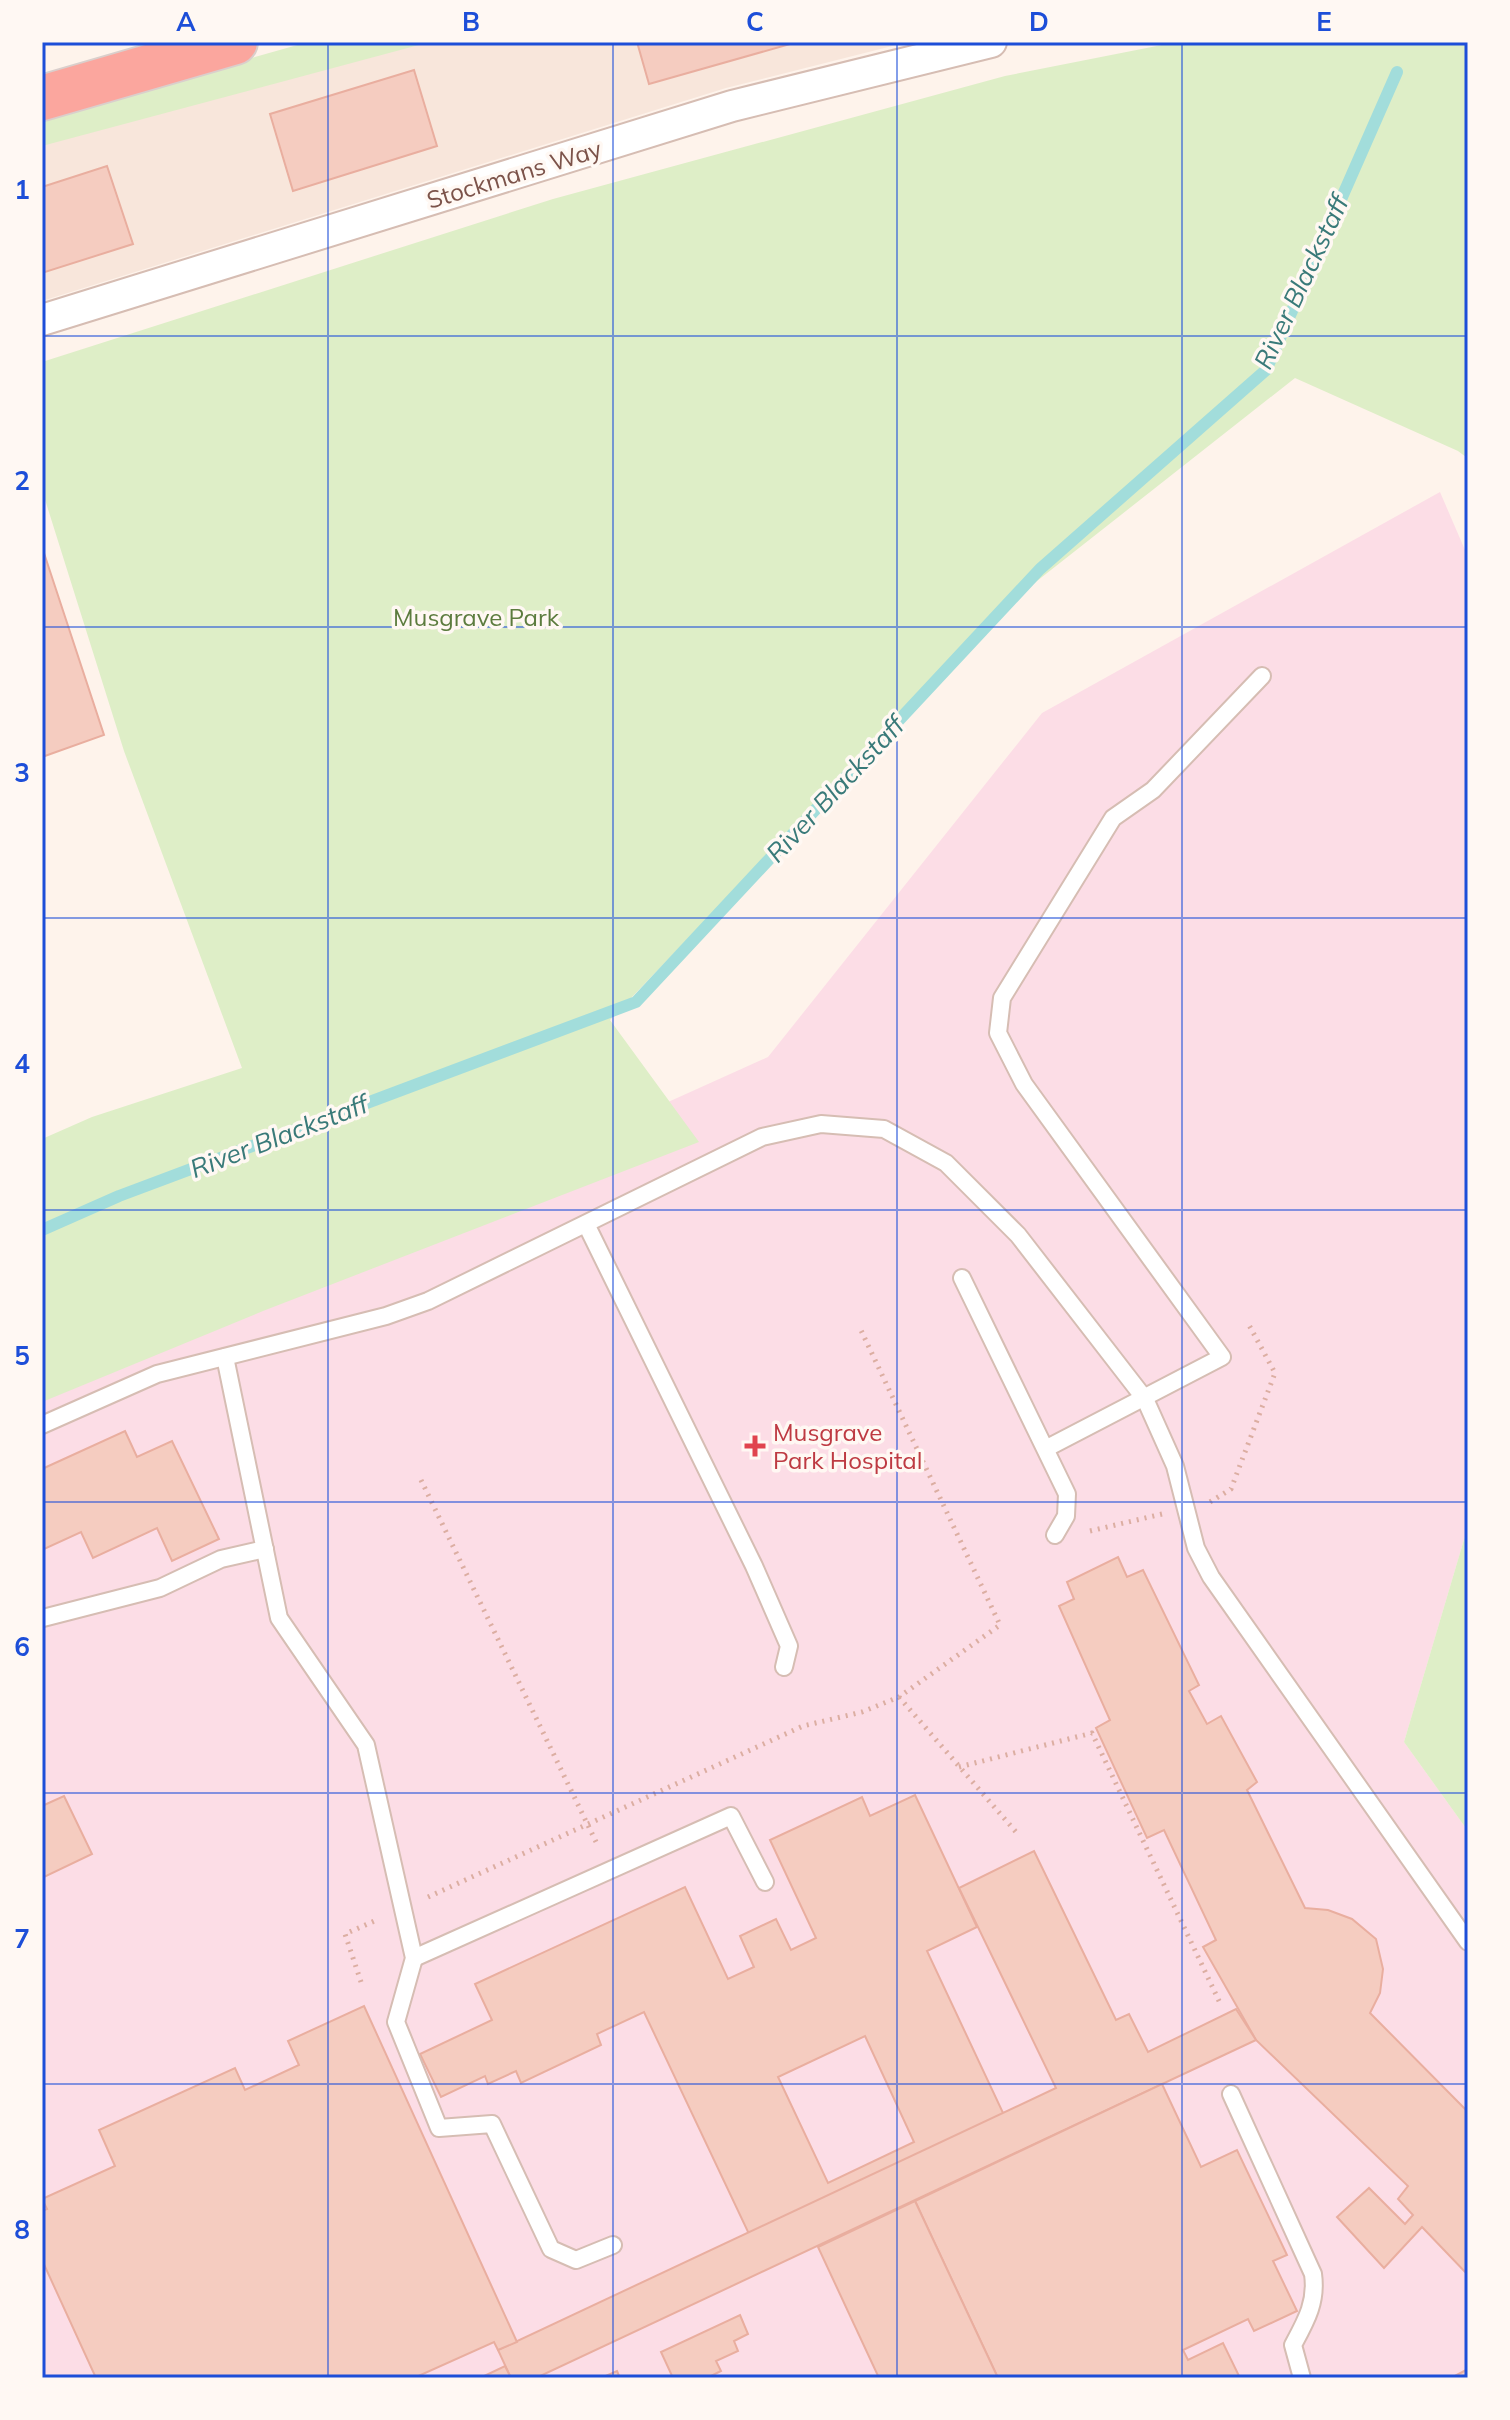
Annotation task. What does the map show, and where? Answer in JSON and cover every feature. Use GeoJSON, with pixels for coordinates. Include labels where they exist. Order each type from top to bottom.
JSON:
{"type":"FeatureCollection","features":[{"type":"Feature","properties":{"kind":"highway"},"geometry":{"type":"LineString","coordinates":[[42,98],[235,42]]}},
{"type":"Feature","properties":{"kind":"street","name":"Stockmans Way"},"geometry":{"type":"LineString","coordinates":[[42,320],[732,106],[991,42]]}},
{"type":"Feature","properties":{"kind":"lane"},"geometry":{"type":"LineString","coordinates":[[1047,1448],[1222,1357],[1024,1084],[998,1033],[1002,998],[1113,818],[1153,790],[1262,676]]}},
{"type":"Feature","properties":{"kind":"lane"},"geometry":{"type":"LineString","coordinates":[[42,1425],[132,1382],[386,1316],[428,1301],[762,1137],[821,1124],[884,1129],[946,1163],[1018,1235],[1145,1399],[1175,1466],[1196,1548],[1211,1577],[1468,1942]]}},
{"type":"Feature","properties":{"kind":"lane"},"geometry":{"type":"LineString","coordinates":[[586,1224],[754,1566],[789,1646],[784,1667]]}},
{"type":"Feature","properties":{"kind":"lane"},"geometry":{"type":"LineString","coordinates":[[962,1278],[1067,1494],[1066,1516],[1055,1535]]}},
{"type":"Feature","properties":{"kind":"lane"},"geometry":{"type":"LineString","coordinates":[[225,1357],[279,1618],[366,1745],[414,1958],[396,2022],[439,2128],[492,2124],[551,2249],[576,2260],[613,2245]]}},
{"type":"Feature","properties":{"kind":"lane"},"geometry":{"type":"LineString","coordinates":[[43,1618],[160,1588],[221,1559],[265,1549]]}},
{"type":"Feature","properties":{"kind":"lane"},"geometry":{"type":"LineString","coordinates":[[414,1958],[731,1816],[765,1882]]}},
{"type":"Feature","properties":{"kind":"lane"},"geometry":{"type":"LineString","coordinates":[[1231,2094],[1313,2274],[1316,2293],[1312,2308],[1293,2345],[1302,2378]]}},
{"type":"Feature","properties":{"kind":"path"},"geometry":{"type":"LineString","coordinates":[[361,1982],[345,1934],[803,1726],[862,1712],[899,1697],[1000,1625],[859,1326]]}},
{"type":"Feature","properties":{"kind":"path"},"geometry":{"type":"LineString","coordinates":[[421,1480],[609,1871]]}},
{"type":"Feature","properties":{"kind":"path"},"geometry":{"type":"LineString","coordinates":[[899,1697],[1016,1832]]}},
{"type":"Feature","properties":{"kind":"path"},"geometry":{"type":"LineString","coordinates":[[959,1767],[1092,1733],[1220,2003]]}},
{"type":"Feature","properties":{"kind":"shaded area"},"geometry":{"type":"Polygon","coordinates":[[[379,42],[908,42],[726,88],[42,301],[42,140],[379,42]]]}},
{"type":"Feature","properties":{"kind":"shaded area","name":"Musgrave Park Hospital"},"geometry":{"type":"Polygon","coordinates":[[[1440,492],[1468,557],[1468,1526],[1404,1742],[1468,1831],[1468,2378],[42,2378],[42,1366],[362,1240],[768,1057],[1042,713],[1440,492]]]}},
{"type":"Feature","properties":{"kind":"green space"},"geometry":{"type":"Polygon","coordinates":[[[308,42],[430,42],[42,146],[42,117],[308,42]]]}},
{"type":"Feature","properties":{"kind":"green space","name":"Musgrave Park"},"geometry":{"type":"Polygon","coordinates":[[[1177,42],[1468,42],[1468,483],[1466,457],[1458,451],[1295,378],[1009,603],[610,1020],[699,1142],[263,1311],[42,1402],[42,1139],[92,1117],[242,1068],[124,751],[42,490],[42,362],[553,199],[1005,76],[1177,42]]]}},
{"type":"Feature","properties":{"kind":"green space"},"geometry":{"type":"Polygon","coordinates":[[[1468,1526],[1468,1831],[1404,1742],[1468,1526]]]}},
{"type":"Feature","properties":{"kind":"building"},"geometry":{"type":"Polygon","coordinates":[[[637,42],[797,42],[649,84],[637,42]]]}},
{"type":"Feature","properties":{"kind":"building"},"geometry":{"type":"Polygon","coordinates":[[[414,70],[437,146],[293,191],[270,114],[414,70]]]}},
{"type":"Feature","properties":{"kind":"building"},"geometry":{"type":"Polygon","coordinates":[[[107,166],[133,244],[42,273],[42,187],[107,166]]]}},
{"type":"Feature","properties":{"kind":"building"},"geometry":{"type":"Polygon","coordinates":[[[42,547],[104,735],[42,757],[42,547]]]}},
{"type":"Feature","properties":{"kind":"building"},"geometry":{"type":"Polygon","coordinates":[[[125,1431],[137,1457],[172,1441],[219,1539],[172,1561],[157,1528],[93,1558],[81,1532],[42,1550],[42,1469],[125,1431]]]}},
{"type":"Feature","properties":{"kind":"building"},"geometry":{"type":"Polygon","coordinates":[[[1118,1557],[1127,1577],[1143,1570],[1199,1685],[1189,1691],[1207,1724],[1221,1716],[1257,1782],[1247,1790],[1305,1908],[1328,1910],[1352,1919],[1376,1939],[1383,1969],[1380,1993],[1370,2013],[1468,2112],[1468,2275],[1422,2227],[1384,2268],[1337,2217],[1369,2188],[1405,2224],[1413,2215],[1398,2199],[1408,2186],[1256,2040],[1203,1947],[1216,1940],[1164,1830],[1147,1838],[1096,1728],[1110,1720],[1059,1606],[1074,1599],[1067,1582],[1118,1557]]]}},
{"type":"Feature","properties":{"kind":"building"},"geometry":{"type":"Polygon","coordinates":[[[915,1795],[977,1927],[927,1951],[1004,2115],[749,2234],[644,2012],[597,2034],[601,2045],[521,2083],[516,2071],[488,2084],[485,2076],[441,2097],[420,2054],[492,2020],[475,1984],[685,1887],[728,1979],[754,1967],[740,1936],[776,1919],[791,1950],[816,1938],[770,1840],[862,1797],[870,1816],[915,1795]],[[865,2036],[778,2077],[828,2183],[914,2142],[865,2036]]]}},
{"type":"Feature","properties":{"kind":"building"},"geometry":{"type":"Polygon","coordinates":[[[64,1796],[92,1854],[42,1878],[42,1806],[64,1796]]]}},
{"type":"Feature","properties":{"kind":"building"},"geometry":{"type":"Polygon","coordinates":[[[1034,1851],[1116,2020],[1129,2014],[1148,2052],[1236,2009],[1256,2040],[536,2378],[511,2378],[498,2350],[1056,2088],[959,1888],[1034,1851]]]}},
{"type":"Feature","properties":{"kind":"building"},"geometry":{"type":"Polygon","coordinates":[[[364,2006],[517,2342],[498,2350],[494,2342],[414,2378],[96,2378],[42,2260],[42,2211],[47,2209],[42,2199],[115,2166],[99,2130],[235,2068],[245,2090],[299,2065],[288,2041],[364,2006]]]}},
{"type":"Feature","properties":{"kind":"building"},"geometry":{"type":"Polygon","coordinates":[[[1162,2084],[1201,2167],[1237,2150],[1287,2255],[1273,2261],[1297,2311],[1254,2331],[1248,2319],[1183,2350],[1188,2360],[1223,2343],[1240,2378],[998,2378],[915,2201],[1162,2084]]]}},
{"type":"Feature","properties":{"kind":"building"},"geometry":{"type":"Polygon","coordinates":[[[915,2201],[998,2378],[879,2378],[818,2247],[915,2201]]]}},
{"type":"Feature","properties":{"kind":"building"},"geometry":{"type":"Polygon","coordinates":[[[740,2315],[748,2334],[734,2341],[738,2351],[716,2361],[721,2371],[707,2378],[673,2378],[661,2352],[740,2315]]]}},
{"type":"Feature","properties":{"kind":"building"},"geometry":{"type":"Polygon","coordinates":[[[505,2366],[511,2378],[480,2378],[505,2366]]]}},
{"type":"Feature","properties":{"kind":"building"},"geometry":{"type":"Polygon","coordinates":[[[1468,2369],[1468,2378],[1451,2378],[1468,2369]]]}},
{"type":"Feature","properties":{"kind":"building"},"geometry":{"type":"Polygon","coordinates":[[[617,2371],[620,2378],[601,2378],[617,2371]]]}},
{"type":"Feature","properties":{"kind":"waterway","name":"River Blackstaff"},"geometry":{"type":"LineString","coordinates":[[42,1230],[119,1196],[636,1002],[1040,569],[1266,370],[1397,72]]}},
{"type":"Feature","properties":{"kind":"place","name":"Musgrave Park Hospital"},"geometry":{"type":"Point","coordinates":[755,1446]}}]}
